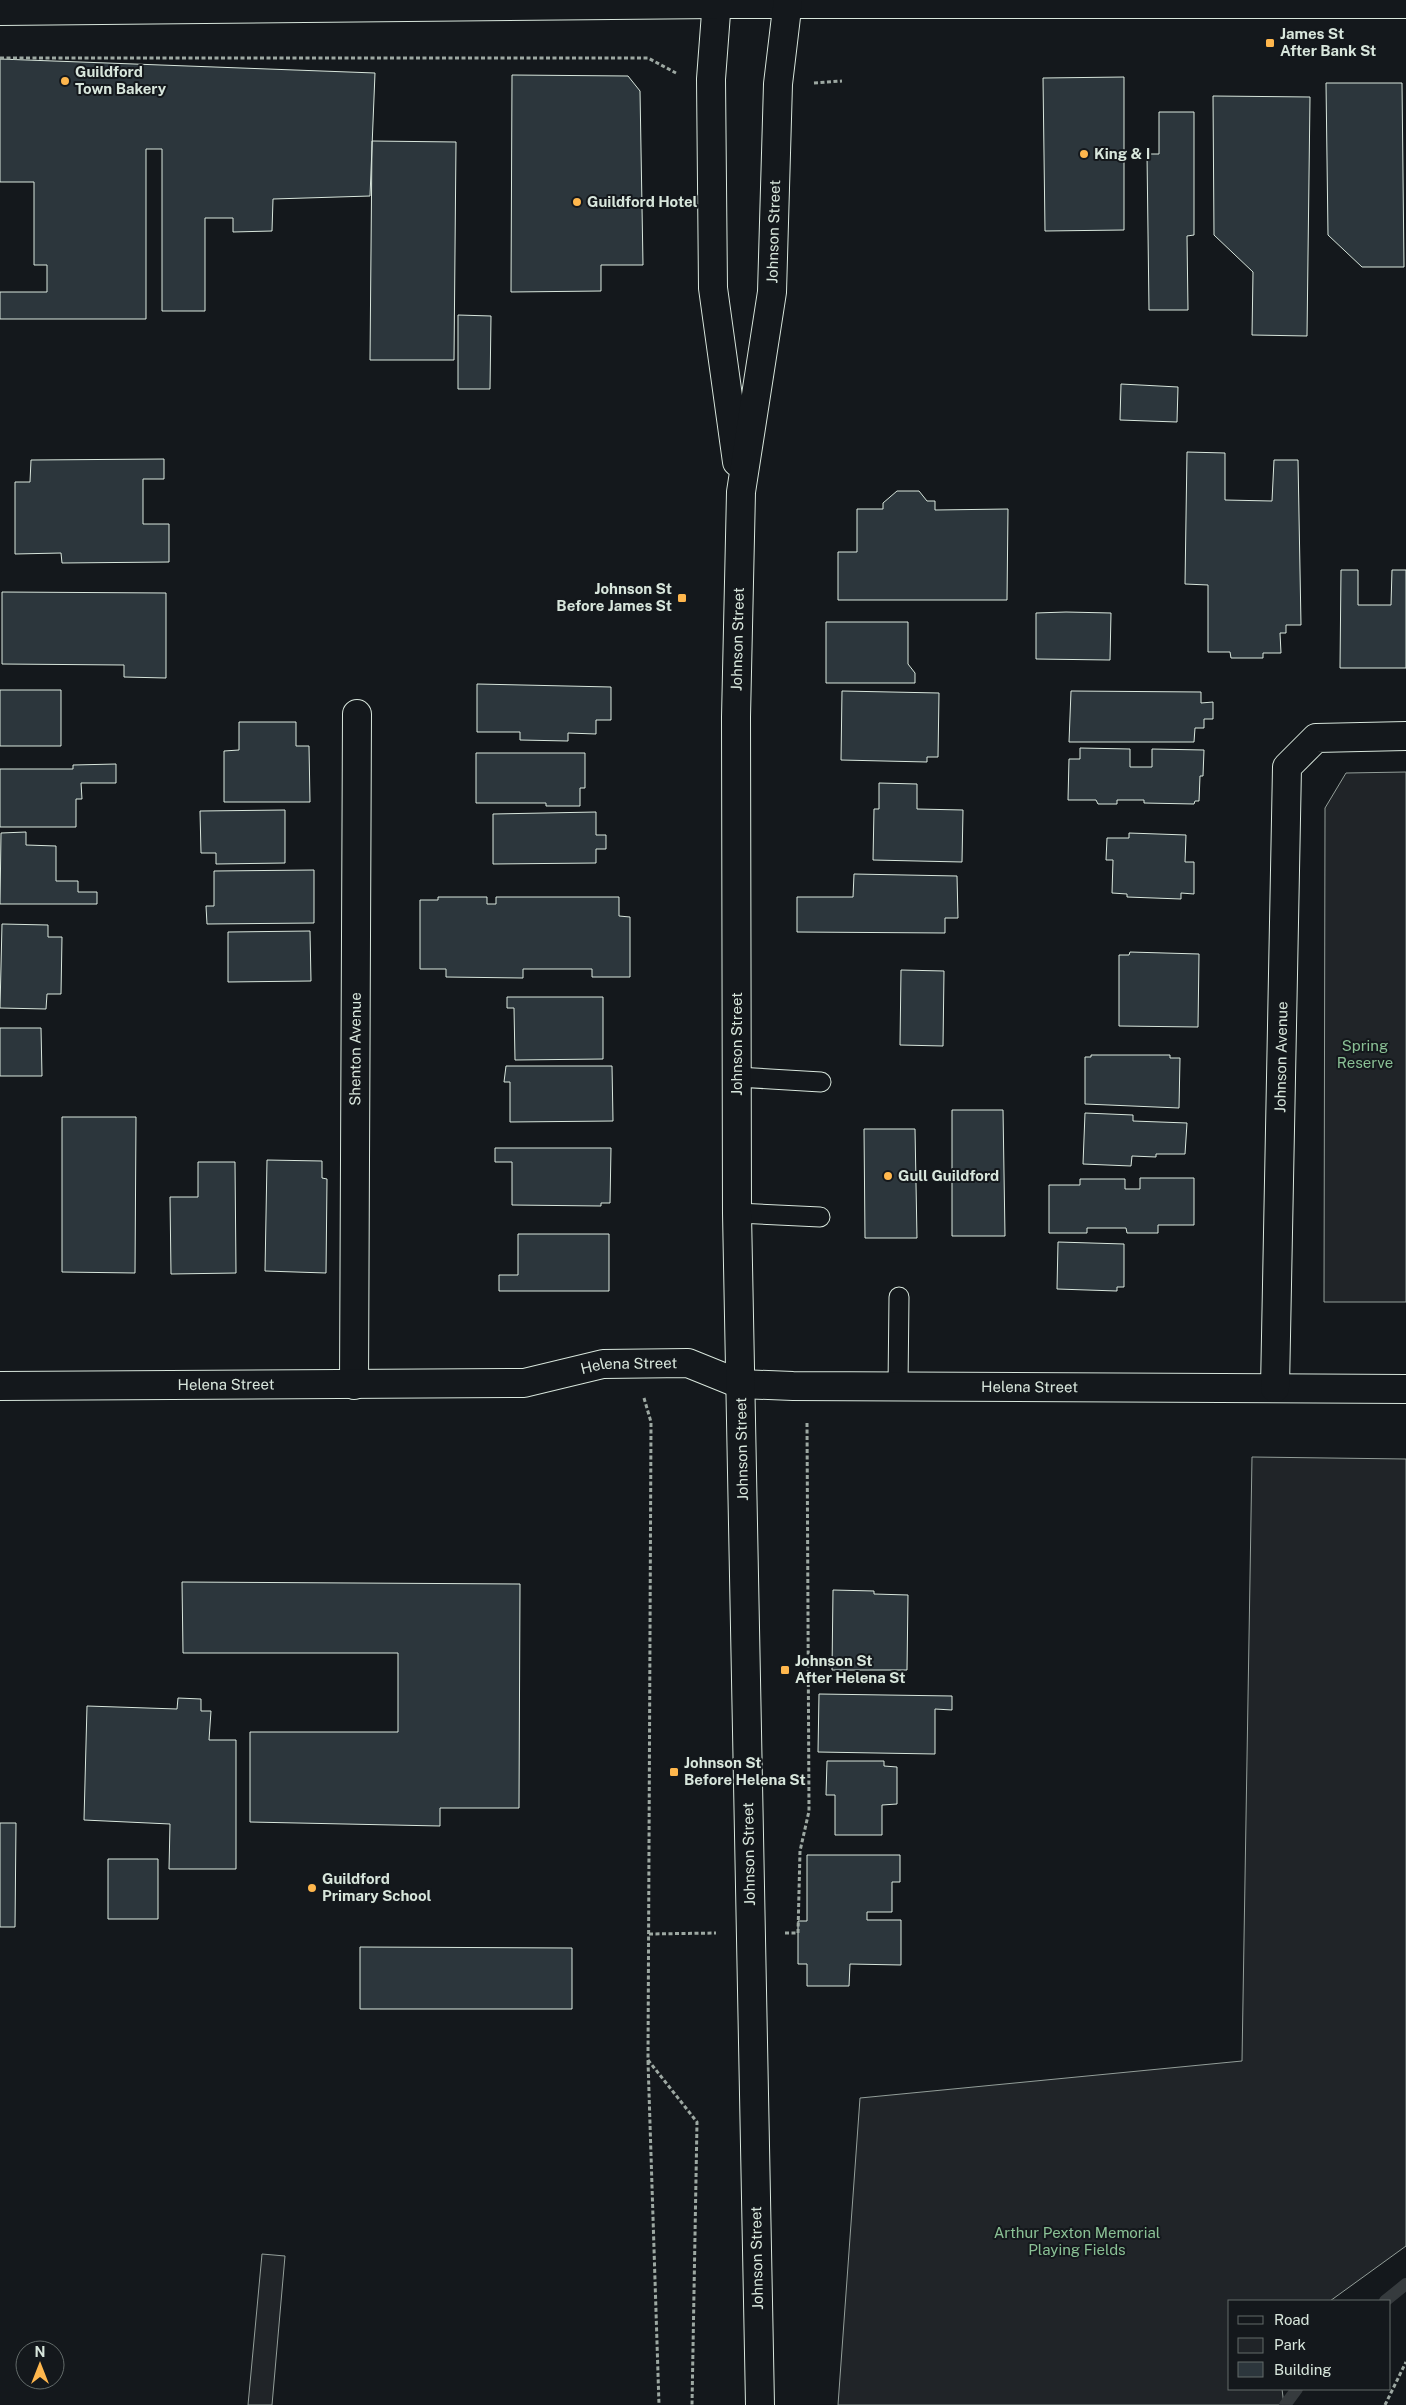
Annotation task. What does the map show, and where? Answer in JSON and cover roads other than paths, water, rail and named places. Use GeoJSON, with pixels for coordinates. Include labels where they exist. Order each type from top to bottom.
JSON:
{"type":"FeatureCollection","features":[{"type":"Feature","properties":{"kind":"main road"},"geometry":{"type":"LineString","coordinates":[[0,11],[717,2],[1406,4]]}},
{"type":"Feature","properties":{"kind":"main road","name":"Johnson Street"},"geometry":{"type":"LineString","coordinates":[[717,2],[711,79],[713,288],[742,492]]}},
{"type":"Feature","properties":{"kind":"main road","name":"Johnson Street"},"geometry":{"type":"LineString","coordinates":[[760,2405],[737,1214],[736,717],[742,492],[772,292],[778,84],[788,2]]}},
{"type":"Feature","properties":{"kind":"main road","name":"Shenton Avenue"},"geometry":{"type":"LineString","coordinates":[[354,1385],[358,714]]}},
{"type":"Feature","properties":{"kind":"main road","name":"Johnson Avenue"},"geometry":{"type":"LineString","coordinates":[[1275,1388],[1287,767],[1316,738],[1406,736]]}},
{"type":"Feature","properties":{"kind":"main road","name":"Helena Street"},"geometry":{"type":"LineString","coordinates":[[0,1386],[524,1383],[603,1364],[688,1364],[740,1384],[1406,1389]]}},
{"type":"Feature","properties":{"kind":"lane"},"geometry":{"type":"LineString","coordinates":[[737,1077],[821,1082]]}},
{"type":"Feature","properties":{"kind":"lane"},"geometry":{"type":"LineString","coordinates":[[737,1214],[820,1218]]}},
{"type":"Feature","properties":{"kind":"lane"},"geometry":{"type":"LineString","coordinates":[[898,1386],[899,1297]]}},
{"type":"Feature","properties":{"kind":"waterway"},"geometry":{"type":"LineString","coordinates":[[1386,2300],[1406,2284]]}},
{"type":"Feature","properties":{"kind":"waterway"},"geometry":{"type":"LineString","coordinates":[[1285,2405],[1296,2390]]}},
{"type":"Feature","properties":{"kind":"place","name":"James St After Bank St"},"geometry":{"type":"Point","coordinates":[1270,43]}},
{"type":"Feature","properties":{"kind":"place","name":"Guildford Town Bakery"},"geometry":{"type":"Point","coordinates":[65,81]}},
{"type":"Feature","properties":{"kind":"place","name":"King & I"},"geometry":{"type":"Point","coordinates":[1084,154]}},
{"type":"Feature","properties":{"kind":"place","name":"Guildford Hotel"},"geometry":{"type":"Point","coordinates":[577,202]}},
{"type":"Feature","properties":{"kind":"place","name":"Johnson St Before James St"},"geometry":{"type":"Point","coordinates":[682,598]}},
{"type":"Feature","properties":{"kind":"place","name":"Gull Guildford"},"geometry":{"type":"Point","coordinates":[888,1176]}},
{"type":"Feature","properties":{"kind":"place","name":"Johnson St After Helena St"},"geometry":{"type":"Point","coordinates":[785,1670]}},
{"type":"Feature","properties":{"kind":"place","name":"Johnson St Before Helena St"},"geometry":{"type":"Point","coordinates":[674,1772]}},
{"type":"Feature","properties":{"kind":"place","name":"Guildford Primary School"},"geometry":{"type":"Point","coordinates":[312,1888]}},
{"type":"Feature","properties":{"kind":"park label","name":"Spring Reserve"},"geometry":{"type":"Point","coordinates":[1365,1054]}},
{"type":"Feature","properties":{"kind":"park label","name":"Arthur Pexton Memorial Playing Fields"},"geometry":{"type":"Point","coordinates":[1077,2242]}}]}
